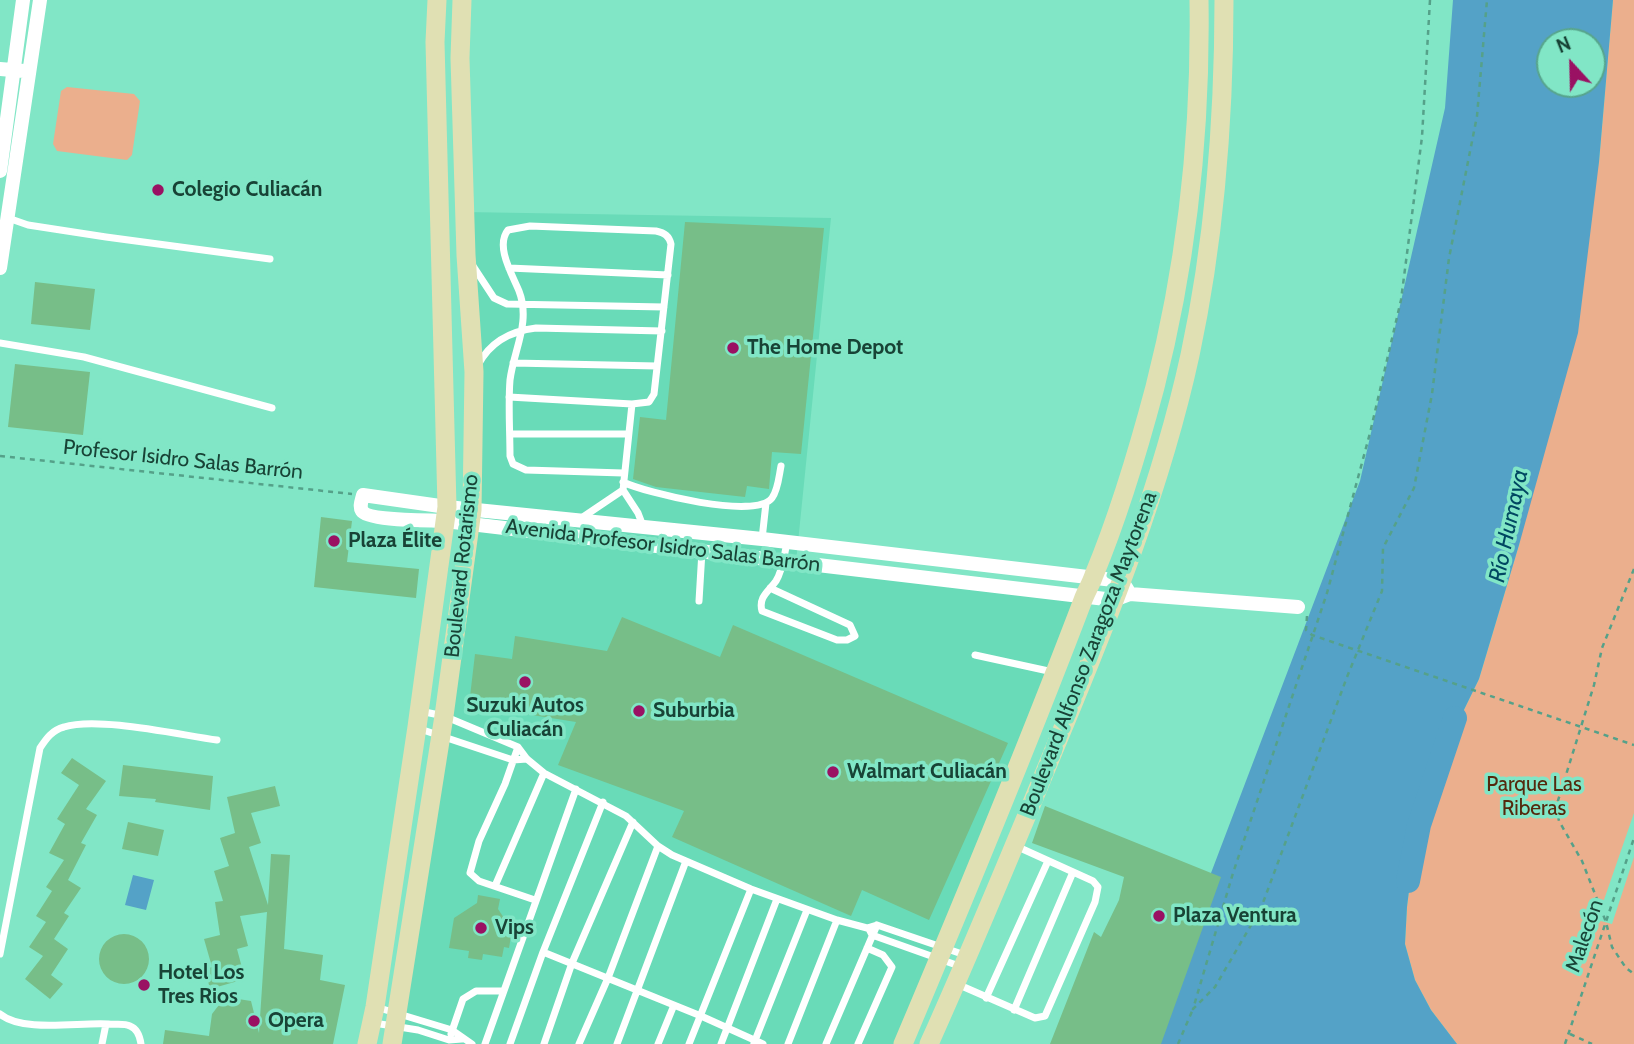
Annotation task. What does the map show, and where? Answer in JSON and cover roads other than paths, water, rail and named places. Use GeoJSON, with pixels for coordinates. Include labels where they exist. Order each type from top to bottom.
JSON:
{"type":"FeatureCollection","features":[{"type":"Feature","properties":{"kind":"street"},"geometry":{"type":"LineString","coordinates":[[0,171],[23,0]]}},
{"type":"Feature","properties":{"kind":"street"},"geometry":{"type":"LineString","coordinates":[[15,70],[40,0]]}},
{"type":"Feature","properties":{"kind":"street","name":"Boulevard Rotarismo"},"geometry":{"type":"LineString","coordinates":[[367,1044],[418,719],[446,514],[435,42],[437,0]]}},
{"type":"Feature","properties":{"kind":"street","name":"Boulevard Rotarismo"},"geometry":{"type":"LineString","coordinates":[[395,1028],[443,726],[471,517],[474,372],[466,255],[460,58],[462,0]]}},
{"type":"Feature","properties":{"kind":"street","name":"Boulevard Alfonso Zaragoza Maytorena"},"geometry":{"type":"LineString","coordinates":[[903,1044],[1093,578],[1121,501],[1155,386],[1177,284],[1189,205],[1199,0]]}},
{"type":"Feature","properties":{"kind":"street","name":"Boulevard Alfonso Zaragoza Maytorena"},"geometry":{"type":"LineString","coordinates":[[929,1044],[1122,591],[1180,397],[1200,303],[1215,207],[1222,114],[1224,0]]}},
{"type":"Feature","properties":{"kind":"street"},"geometry":{"type":"LineString","coordinates":[[0,268],[8,218],[12,94]]}},
{"type":"Feature","properties":{"kind":"street"},"geometry":{"type":"LineString","coordinates":[[1189,205],[1215,207]]}},
{"type":"Feature","properties":{"kind":"street","name":"Avenida Profesor Isidro Salas Barrón"},"geometry":{"type":"LineString","coordinates":[[363,495],[446,514],[702,551],[1084,596],[1122,591],[1298,607]]}},
{"type":"Feature","properties":{"kind":"street","name":"Avenida Profesor Isidro Salas Barrón"},"geometry":{"type":"LineString","coordinates":[[471,517],[577,521],[762,539],[1093,578],[1122,591]]}},
{"type":"Feature","properties":{"kind":"lane"},"geometry":{"type":"LineString","coordinates":[[8,218],[28,225],[270,259]]}},
{"type":"Feature","properties":{"kind":"lane"},"geometry":{"type":"LineString","coordinates":[[509,397],[632,404],[645,404],[652,399],[671,244],[666,235],[656,231],[513,228],[505,233],[503,239],[509,268],[524,305],[523,330],[513,363],[509,397],[510,456],[513,464],[519,468],[623,473]]}},
{"type":"Feature","properties":{"kind":"lane"},"geometry":{"type":"LineString","coordinates":[[466,255],[494,298],[507,304],[664,307]]}},
{"type":"Feature","properties":{"kind":"lane"},"geometry":{"type":"LineString","coordinates":[[509,268],[668,275]]}},
{"type":"Feature","properties":{"kind":"lane"},"geometry":{"type":"LineString","coordinates":[[474,372],[494,345],[510,334],[523,330],[662,331]]}},
{"type":"Feature","properties":{"kind":"lane"},"geometry":{"type":"LineString","coordinates":[[0,342],[84,357],[272,408]]}},
{"type":"Feature","properties":{"kind":"lane"},"geometry":{"type":"LineString","coordinates":[[513,363],[657,366]]}},
{"type":"Feature","properties":{"kind":"lane"},"geometry":{"type":"LineString","coordinates":[[632,404],[623,486],[643,528]]}},
{"type":"Feature","properties":{"kind":"lane"},"geometry":{"type":"LineString","coordinates":[[510,434],[628,434]]}},
{"type":"Feature","properties":{"kind":"lane"},"geometry":{"type":"LineString","coordinates":[[577,521],[623,486],[713,504],[748,507],[766,503],[773,498],[781,466]]}},
{"type":"Feature","properties":{"kind":"lane"},"geometry":{"type":"LineString","coordinates":[[762,539],[766,503]]}},
{"type":"Feature","properties":{"kind":"lane"},"geometry":{"type":"LineString","coordinates":[[770,588],[850,625],[855,636],[847,640],[837,640],[762,611],[760,603],[770,588],[778,577],[787,543]]}},
{"type":"Feature","properties":{"kind":"lane"},"geometry":{"type":"LineString","coordinates":[[699,601],[702,551]]}},
{"type":"Feature","properties":{"kind":"lane"},"geometry":{"type":"LineString","coordinates":[[975,655],[1056,673]]}},
{"type":"Feature","properties":{"kind":"lane"},"geometry":{"type":"LineString","coordinates":[[418,719],[518,747],[527,759],[544,773],[603,802],[633,822],[658,846],[686,862],[837,920],[867,928],[877,925],[941,953],[963,969],[986,998],[1035,1018],[1045,1016],[1098,891],[1097,884],[1093,881],[1015,845]]}},
{"type":"Feature","properties":{"kind":"lane"},"geometry":{"type":"LineString","coordinates":[[418,719],[443,726],[513,760],[527,759]]}},
{"type":"Feature","properties":{"kind":"lane"},"geometry":{"type":"LineString","coordinates":[[0,954],[40,748],[48,735],[61,727],[78,723],[107,724],[218,740]]}},
{"type":"Feature","properties":{"kind":"lane"},"geometry":{"type":"LineString","coordinates":[[518,747],[470,868],[472,877],[535,900]]}},
{"type":"Feature","properties":{"kind":"lane"},"geometry":{"type":"LineString","coordinates":[[495,886],[544,773]]}},
{"type":"Feature","properties":{"kind":"lane"},"geometry":{"type":"LineString","coordinates":[[485,1044],[576,789]]}},
{"type":"Feature","properties":{"kind":"lane"},"geometry":{"type":"LineString","coordinates":[[510,1044],[543,952],[603,802]]}},
{"type":"Feature","properties":{"kind":"lane"},"geometry":{"type":"LineString","coordinates":[[544,1044],[572,963],[633,822]]}},
{"type":"Feature","properties":{"kind":"lane"},"geometry":{"type":"LineString","coordinates":[[579,1044],[608,978],[658,846]]}},
{"type":"Feature","properties":{"kind":"lane"},"geometry":{"type":"LineString","coordinates":[[986,998],[1048,861]]}},
{"type":"Feature","properties":{"kind":"lane"},"geometry":{"type":"LineString","coordinates":[[617,1044],[686,862]]}},
{"type":"Feature","properties":{"kind":"lane"},"geometry":{"type":"LineString","coordinates":[[1014,1010],[1073,872]]}},
{"type":"Feature","properties":{"kind":"lane"},"geometry":{"type":"LineString","coordinates":[[689,1044],[751,889]]}},
{"type":"Feature","properties":{"kind":"lane"},"geometry":{"type":"LineString","coordinates":[[721,1044],[777,899]]}},
{"type":"Feature","properties":{"kind":"lane"},"geometry":{"type":"LineString","coordinates":[[543,952],[701,1016],[757,1043],[807,910]]}},
{"type":"Feature","properties":{"kind":"lane"},"geometry":{"type":"LineString","coordinates":[[788,1044],[837,920]]}},
{"type":"Feature","properties":{"kind":"lane"},"geometry":{"type":"LineString","coordinates":[[826,1044],[877,925]]}},
{"type":"Feature","properties":{"kind":"lane"},"geometry":{"type":"LineString","coordinates":[[867,928],[872,935],[941,953],[963,969]]}},
{"type":"Feature","properties":{"kind":"lane"},"geometry":{"type":"LineString","coordinates":[[858,1044],[892,967],[883,955],[867,948]]}},
{"type":"Feature","properties":{"kind":"lane"},"geometry":{"type":"LineString","coordinates":[[449,1042],[463,999],[476,991],[502,991]]}},
{"type":"Feature","properties":{"kind":"lane"},"geometry":{"type":"LineString","coordinates":[[658,1044],[674,1005]]}},
{"type":"Feature","properties":{"kind":"lane"},"geometry":{"type":"LineString","coordinates":[[0,1014],[9,1021],[21,1024],[130,1025],[136,1031],[141,1044]]}},
{"type":"Feature","properties":{"kind":"lane"},"geometry":{"type":"LineString","coordinates":[[373,1014],[395,1028],[449,1042],[462,1039]]}},
{"type":"Feature","properties":{"kind":"lane"},"geometry":{"type":"LineString","coordinates":[[373,1014],[395,1028],[452,1030],[472,1044]]}},
{"type":"Feature","properties":{"kind":"lane"},"geometry":{"type":"LineString","coordinates":[[102,1044],[106,1024]]}},
{"type":"Feature","properties":{"kind":"water"},"geometry":{"type":"Polygon","coordinates":[[[1453,0],[1613,0],[1606,81],[1606,28],[1536,28],[1536,98],[1605,98],[1578,333],[1479,679],[1441,757],[1416,834],[1405,944],[1415,980],[1431,1010],[1457,1044],[1146,1044],[1360,481],[1445,108],[1453,0]]]}},
{"type":"Feature","properties":{"kind":"water"},"geometry":{"type":"Polygon","coordinates":[[[133,875],[154,880],[146,910],[125,905],[133,875]]]}},
{"type":"Feature","properties":{"kind":"waterway","name":"Río Humaya"},"geometry":{"type":"LineString","coordinates":[[1408,881],[1419,825],[1455,718]]}},
{"type":"Feature","properties":{"kind":"place","name":"Colegio Culiacán"},"geometry":{"type":"Point","coordinates":[158,190]}},
{"type":"Feature","properties":{"kind":"place","name":"The Home Depot"},"geometry":{"type":"Point","coordinates":[733,348]}},
{"type":"Feature","properties":{"kind":"place","name":"Plaza Élite"},"geometry":{"type":"Point","coordinates":[334,541]}},
{"type":"Feature","properties":{"kind":"place","name":"Suzuki Autos Culiacán"},"geometry":{"type":"Point","coordinates":[525,682]}},
{"type":"Feature","properties":{"kind":"place","name":"Suburbia"},"geometry":{"type":"Point","coordinates":[639,711]}},
{"type":"Feature","properties":{"kind":"place","name":"Walmart Culiacán"},"geometry":{"type":"Point","coordinates":[833,772]}},
{"type":"Feature","properties":{"kind":"place","name":"Plaza Ventura"},"geometry":{"type":"Point","coordinates":[1159,916]}},
{"type":"Feature","properties":{"kind":"place","name":"Vips"},"geometry":{"type":"Point","coordinates":[481,928]}},
{"type":"Feature","properties":{"kind":"place","name":"Hotel Los Tres Rios"},"geometry":{"type":"Point","coordinates":[144,985]}},
{"type":"Feature","properties":{"kind":"place","name":"Opera"},"geometry":{"type":"Point","coordinates":[254,1021]}},
{"type":"Feature","properties":{"kind":"park label","name":"Parque Las Riberas"},"geometry":{"type":"Point","coordinates":[1534,797]}}]}
